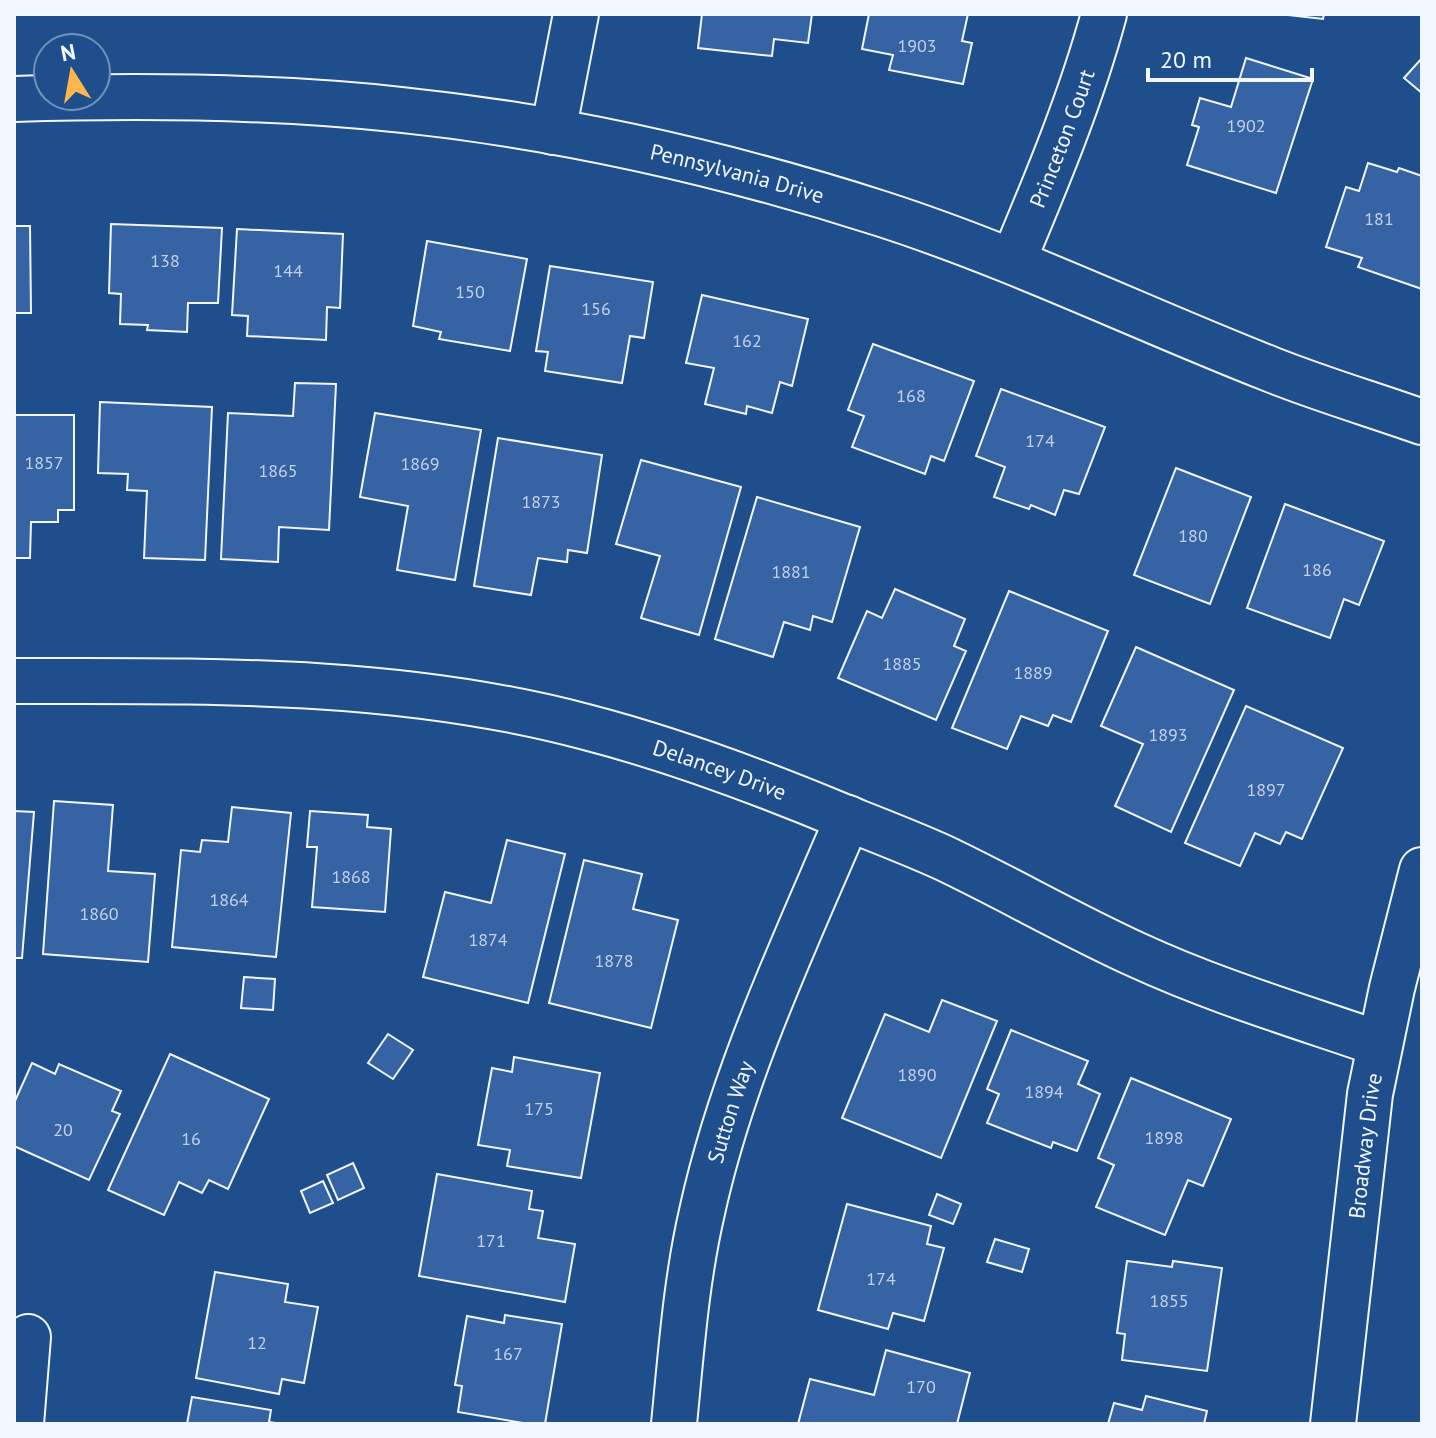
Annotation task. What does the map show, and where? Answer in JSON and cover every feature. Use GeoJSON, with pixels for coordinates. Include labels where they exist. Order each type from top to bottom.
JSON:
{"type":"FeatureCollection","features":[{"type":"Feature","properties":{"kind":"street"},"geometry":{"type":"LineString","coordinates":[[553,132],[576,14]]}},
{"type":"Feature","properties":{"kind":"street","name":"Princeton Court"},"geometry":{"type":"LineString","coordinates":[[1013,261],[1059,149],[1104,14]]}},
{"type":"Feature","properties":{"kind":"street","name":"Pennsylvania Drive"},"geometry":{"type":"LineString","coordinates":[[14,99],[178,98],[299,102],[402,110],[553,132],[663,154],[773,181],[883,215],[1013,261],[1271,370],[1422,422]]}},
{"type":"Feature","properties":{"kind":"street","name":"Delancey Drive"},"geometry":{"type":"LineString","coordinates":[[14,681],[253,683],[348,687],[427,695],[513,710],[654,746],[756,780],[941,857],[1138,956],[1232,993],[1380,1044]]}},
{"type":"Feature","properties":{"kind":"street","name":"Sutton Way"},"geometry":{"type":"LineString","coordinates":[[674,1424],[689,1285],[701,1214],[717,1151],[744,1067],[772,995],[848,818]]}},
{"type":"Feature","properties":{"kind":"street","name":"Broadway Drive"},"geometry":{"type":"LineString","coordinates":[[1333,1424],[1361,1168],[1380,1044],[1422,870]]}},
{"type":"Feature","properties":{"kind":"street"},"geometry":{"type":"LineString","coordinates":[[21,1424],[28,1337]]}},
{"type":"Feature","properties":{"kind":"building"},"geometry":{"type":"Polygon","coordinates":[[[702,14],[812,14],[808,43],[774,39],[772,56],[698,48],[702,14]]]}},
{"type":"Feature","properties":{"kind":"building"},"geometry":{"type":"Polygon","coordinates":[[[869,14],[968,14],[962,41],[972,43],[963,84],[889,70],[893,55],[862,49],[869,14]]]}},
{"type":"Feature","properties":{"kind":"building"},"geometry":{"type":"Polygon","coordinates":[[[1279,14],[1324,14],[1323,19],[1279,14]]]}},
{"type":"Feature","properties":{"kind":"building"},"geometry":{"type":"Polygon","coordinates":[[[1246,58],[1313,79],[1276,193],[1187,165],[1199,127],[1192,125],[1200,98],[1231,107],[1246,58]]]}},
{"type":"Feature","properties":{"kind":"building"},"geometry":{"type":"Polygon","coordinates":[[[1422,58],[1422,93],[1404,78],[1422,58]]]}},
{"type":"Feature","properties":{"kind":"building"},"geometry":{"type":"Polygon","coordinates":[[[1368,163],[1422,176],[1422,289],[1358,267],[1362,258],[1326,247],[1346,187],[1359,191],[1368,163]]]}},
{"type":"Feature","properties":{"kind":"building"},"geometry":{"type":"Polygon","coordinates":[[[111,224],[222,228],[218,303],[188,303],[187,332],[147,330],[148,325],[120,324],[121,294],[109,293],[111,224]]]}},
{"type":"Feature","properties":{"kind":"building"},"geometry":{"type":"Polygon","coordinates":[[[14,226],[30,226],[31,313],[14,313],[14,226]]]}},
{"type":"Feature","properties":{"kind":"building"},"geometry":{"type":"Polygon","coordinates":[[[237,229],[343,234],[340,308],[327,307],[326,340],[247,336],[248,316],[232,315],[237,229]]]}},
{"type":"Feature","properties":{"kind":"building"},"geometry":{"type":"Polygon","coordinates":[[[427,241],[527,259],[510,351],[439,339],[441,332],[413,326],[427,241]]]}},
{"type":"Feature","properties":{"kind":"building"},"geometry":{"type":"Polygon","coordinates":[[[550,266],[653,282],[644,338],[630,336],[622,383],[545,371],[548,352],[536,351],[550,266]]]}},
{"type":"Feature","properties":{"kind":"building"},"geometry":{"type":"Polygon","coordinates":[[[702,295],[808,319],[792,386],[780,382],[772,413],[747,406],[746,414],[705,404],[714,368],[686,363],[702,295]]]}},
{"type":"Feature","properties":{"kind":"building"},"geometry":{"type":"Polygon","coordinates":[[[873,344],[974,381],[944,461],[931,456],[925,474],[852,447],[864,416],[848,410],[873,344]]]}},
{"type":"Feature","properties":{"kind":"building"},"geometry":{"type":"Polygon","coordinates":[[[295,383],[336,384],[329,530],[279,527],[278,562],[221,559],[228,413],[293,416],[295,383]]]}},
{"type":"Feature","properties":{"kind":"building"},"geometry":{"type":"Polygon","coordinates":[[[1001,389],[1105,427],[1079,494],[1064,490],[1055,515],[1031,505],[1029,509],[994,497],[1005,467],[976,456],[1001,389]]]}},
{"type":"Feature","properties":{"kind":"building"},"geometry":{"type":"Polygon","coordinates":[[[100,402],[212,407],[205,560],[144,558],[147,491],[127,490],[128,474],[98,473],[100,402]]]}},
{"type":"Feature","properties":{"kind":"building"},"geometry":{"type":"Polygon","coordinates":[[[375,413],[481,430],[455,580],[397,570],[408,506],[360,497],[375,413]]]}},
{"type":"Feature","properties":{"kind":"building"},"geometry":{"type":"Polygon","coordinates":[[[14,415],[74,415],[74,510],[58,510],[58,522],[31,522],[30,558],[14,558],[14,415]]]}},
{"type":"Feature","properties":{"kind":"building"},"geometry":{"type":"Polygon","coordinates":[[[498,438],[602,455],[587,553],[568,550],[567,562],[538,558],[531,595],[474,586],[498,438]]]}},
{"type":"Feature","properties":{"kind":"building"},"geometry":{"type":"Polygon","coordinates":[[[641,460],[741,487],[699,635],[641,618],[660,556],[616,544],[641,460]]]}},
{"type":"Feature","properties":{"kind":"building"},"geometry":{"type":"Polygon","coordinates":[[[1176,468],[1251,497],[1210,604],[1134,575],[1176,468]]]}},
{"type":"Feature","properties":{"kind":"building"},"geometry":{"type":"Polygon","coordinates":[[[757,497],[860,527],[832,622],[813,616],[810,630],[784,622],[773,657],[715,639],[757,497]]]}},
{"type":"Feature","properties":{"kind":"building"},"geometry":{"type":"Polygon","coordinates":[[[1285,504],[1384,541],[1359,605],[1344,599],[1330,638],[1247,608],[1285,504]]]}},
{"type":"Feature","properties":{"kind":"building"},"geometry":{"type":"Polygon","coordinates":[[[895,589],[965,619],[954,646],[966,651],[936,720],[838,678],[867,611],[882,618],[895,589]]]}},
{"type":"Feature","properties":{"kind":"building"},"geometry":{"type":"Polygon","coordinates":[[[1009,591],[1108,631],[1071,722],[1053,715],[1048,726],[1021,716],[1007,749],[952,728],[1009,591]]]}},
{"type":"Feature","properties":{"kind":"building"},"geometry":{"type":"Polygon","coordinates":[[[1136,647],[1234,690],[1171,832],[1115,806],[1143,744],[1101,726],[1136,647]]]}},
{"type":"Feature","properties":{"kind":"building"},"geometry":{"type":"Polygon","coordinates":[[[1246,706],[1343,748],[1302,839],[1286,832],[1280,844],[1255,833],[1240,866],[1185,843],[1246,706]]]}},
{"type":"Feature","properties":{"kind":"building"},"geometry":{"type":"Polygon","coordinates":[[[54,801],[113,805],[108,871],[155,874],[148,962],[43,954],[54,801]]]}},
{"type":"Feature","properties":{"kind":"building"},"geometry":{"type":"Polygon","coordinates":[[[232,807],[291,813],[276,957],[172,947],[181,850],[200,852],[202,840],[228,842],[232,807]]]}},
{"type":"Feature","properties":{"kind":"building"},"geometry":{"type":"Polygon","coordinates":[[[14,811],[34,812],[22,958],[14,958],[14,811]]]}},
{"type":"Feature","properties":{"kind":"building"},"geometry":{"type":"Polygon","coordinates":[[[310,811],[368,815],[367,827],[391,829],[385,912],[312,907],[317,847],[307,847],[310,811]]]}},
{"type":"Feature","properties":{"kind":"building"},"geometry":{"type":"Polygon","coordinates":[[[507,840],[565,854],[528,1003],[423,977],[445,892],[491,903],[507,840]]]}},
{"type":"Feature","properties":{"kind":"building"},"geometry":{"type":"Polygon","coordinates":[[[584,860],[642,874],[633,909],[678,920],[651,1028],[549,1003],[584,860]]]}},
{"type":"Feature","properties":{"kind":"building"},"geometry":{"type":"Polygon","coordinates":[[[244,977],[275,979],[273,1010],[241,1008],[244,977]]]}},
{"type":"Feature","properties":{"kind":"building"},"geometry":{"type":"Polygon","coordinates":[[[942,1000],[997,1021],[941,1158],[842,1118],[885,1014],[929,1032],[942,1000]]]}},
{"type":"Feature","properties":{"kind":"building"},"geometry":{"type":"Polygon","coordinates":[[[1011,1030],[1088,1061],[1078,1084],[1100,1094],[1077,1151],[1053,1142],[1051,1148],[987,1123],[999,1094],[987,1089],[1011,1030]]]}},
{"type":"Feature","properties":{"kind":"building"},"geometry":{"type":"Polygon","coordinates":[[[388,1034],[413,1050],[393,1079],[368,1063],[388,1034]]]}},
{"type":"Feature","properties":{"kind":"building"},"geometry":{"type":"Polygon","coordinates":[[[170,1054],[269,1099],[228,1189],[209,1180],[202,1193],[179,1182],[164,1215],[108,1190],[170,1054]]]}},
{"type":"Feature","properties":{"kind":"building"},"geometry":{"type":"Polygon","coordinates":[[[514,1057],[600,1073],[581,1178],[507,1166],[510,1150],[478,1145],[492,1068],[512,1072],[514,1057]]]}},
{"type":"Feature","properties":{"kind":"building"},"geometry":{"type":"Polygon","coordinates":[[[32,1063],[55,1074],[59,1064],[121,1091],[112,1111],[120,1114],[89,1180],[14,1146],[14,1103],[32,1063]]]}},
{"type":"Feature","properties":{"kind":"building"},"geometry":{"type":"Polygon","coordinates":[[[1131,1078],[1231,1119],[1203,1186],[1188,1180],[1165,1235],[1096,1207],[1114,1165],[1098,1158],[1131,1078]]]}},
{"type":"Feature","properties":{"kind":"building"},"geometry":{"type":"Polygon","coordinates":[[[353,1163],[364,1188],[338,1200],[327,1175],[353,1163]]]}},
{"type":"Feature","properties":{"kind":"building"},"geometry":{"type":"Polygon","coordinates":[[[437,1174],[532,1191],[529,1209],[543,1211],[538,1238],[575,1244],[565,1302],[419,1276],[437,1174]]]}},
{"type":"Feature","properties":{"kind":"building"},"geometry":{"type":"Polygon","coordinates":[[[323,1181],[333,1203],[310,1213],[301,1191],[323,1181]]]}},
{"type":"Feature","properties":{"kind":"building"},"geometry":{"type":"Polygon","coordinates":[[[937,1194],[961,1204],[953,1224],[929,1215],[937,1194]]]}},
{"type":"Feature","properties":{"kind":"building"},"geometry":{"type":"Polygon","coordinates":[[[847,1204],[931,1226],[927,1244],[944,1248],[924,1321],[893,1313],[888,1329],[818,1310],[847,1204]]]}},
{"type":"Feature","properties":{"kind":"building"},"geometry":{"type":"Polygon","coordinates":[[[995,1239],[1029,1249],[1022,1272],[987,1262],[995,1239]]]}},
{"type":"Feature","properties":{"kind":"building"},"geometry":{"type":"Polygon","coordinates":[[[1127,1261],[1172,1267],[1173,1261],[1222,1268],[1207,1371],[1122,1360],[1125,1334],[1117,1333],[1127,1261]]]}},
{"type":"Feature","properties":{"kind":"building"},"geometry":{"type":"Polygon","coordinates":[[[215,1272],[288,1284],[285,1302],[318,1307],[304,1383],[282,1379],[279,1394],[196,1378],[215,1272]]]}},
{"type":"Feature","properties":{"kind":"building"},"geometry":{"type":"Polygon","coordinates":[[[505,1315],[562,1324],[545,1424],[458,1412],[462,1386],[455,1385],[467,1316],[504,1323],[505,1315]]]}},
{"type":"Feature","properties":{"kind":"building"},"geometry":{"type":"Polygon","coordinates":[[[886,1350],[970,1373],[957,1424],[798,1424],[810,1379],[874,1395],[886,1350]]]}},
{"type":"Feature","properties":{"kind":"building"},"geometry":{"type":"Polygon","coordinates":[[[1146,1396],[1207,1411],[1204,1424],[1108,1424],[1114,1403],[1142,1410],[1146,1396]]]}},
{"type":"Feature","properties":{"kind":"building"},"geometry":{"type":"Polygon","coordinates":[[[192,1397],[271,1410],[269,1422],[282,1424],[187,1424],[192,1397]]]}}]}
